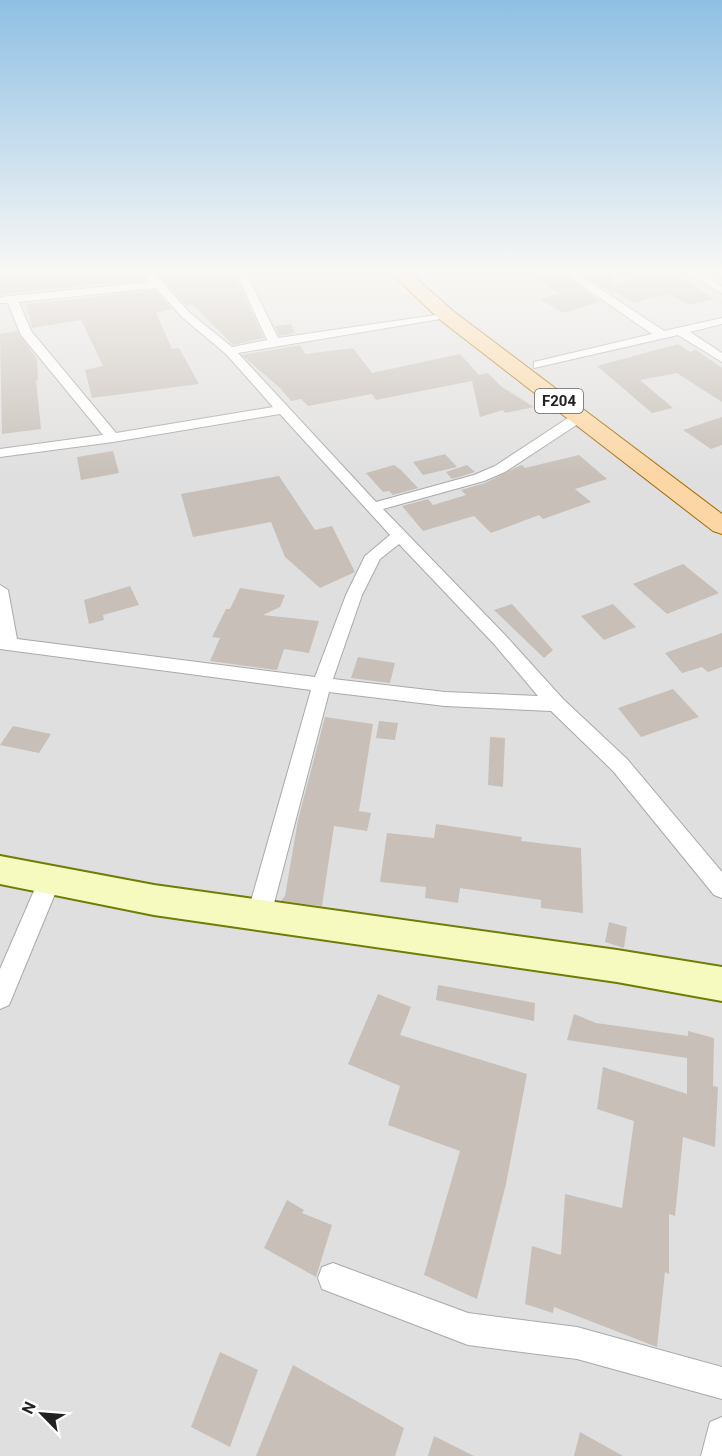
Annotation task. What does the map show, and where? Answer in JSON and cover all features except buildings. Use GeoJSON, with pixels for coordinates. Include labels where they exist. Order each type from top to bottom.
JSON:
{"type":"FeatureCollection","features":[{"type":"Feature","properties":{"kind":"main road","name":"F204"},"geometry":{"type":"LineString","coordinates":[[479,340],[722,526]]}},
{"type":"Feature","properties":{"kind":"main road","name":"F204"},"geometry":{"type":"LineString","coordinates":[[506,340],[632,432],[722,507]]}},
{"type":"Feature","properties":{"kind":"street"},"geometry":{"type":"LineString","coordinates":[[32,340],[113,438]]}},
{"type":"Feature","properties":{"kind":"street"},"geometry":{"type":"LineString","coordinates":[[216,340],[230,351],[282,410],[500,640],[556,704],[620,765],[722,888]]}},
{"type":"Feature","properties":{"kind":"street"},"geometry":{"type":"LineString","coordinates":[[230,351],[287,340]]}},
{"type":"Feature","properties":{"kind":"street"},"geometry":{"type":"LineString","coordinates":[[538,365],[646,340]]}},
{"type":"Feature","properties":{"kind":"street"},"geometry":{"type":"LineString","coordinates":[[694,340],[722,358]]}},
{"type":"Feature","properties":{"kind":"street"},"geometry":{"type":"LineString","coordinates":[[0,453],[113,438],[282,410]]}},
{"type":"Feature","properties":{"kind":"street"},"geometry":{"type":"LineString","coordinates":[[373,507],[478,478],[501,469],[579,417]]}},
{"type":"Feature","properties":{"kind":"street"},"geometry":{"type":"LineString","coordinates":[[259,915],[322,685],[365,569],[373,556],[400,535]]}},
{"type":"Feature","properties":{"kind":"street"},"geometry":{"type":"LineString","coordinates":[[0,590],[4,643],[445,699],[556,704]]}},
{"type":"Feature","properties":{"kind":"street"},"geometry":{"type":"LineString","coordinates":[[0,870],[51,878],[103,891],[617,966],[722,984]]}},
{"type":"Feature","properties":{"kind":"street"},"geometry":{"type":"LineString","coordinates":[[0,997],[51,878]]}},
{"type":"Feature","properties":{"kind":"street"},"geometry":{"type":"LineString","coordinates":[[333,1278],[468,1329],[577,1343],[722,1383]]}},
{"type":"Feature","properties":{"kind":"street"},"geometry":{"type":"LineString","coordinates":[[718,1456],[722,1434]]}},
{"type":"Feature","properties":{"kind":"shaded area"},"geometry":{"type":"Polygon","coordinates":[[[0,340],[722,340],[722,1456],[0,1456],[0,340]]]}}]}
